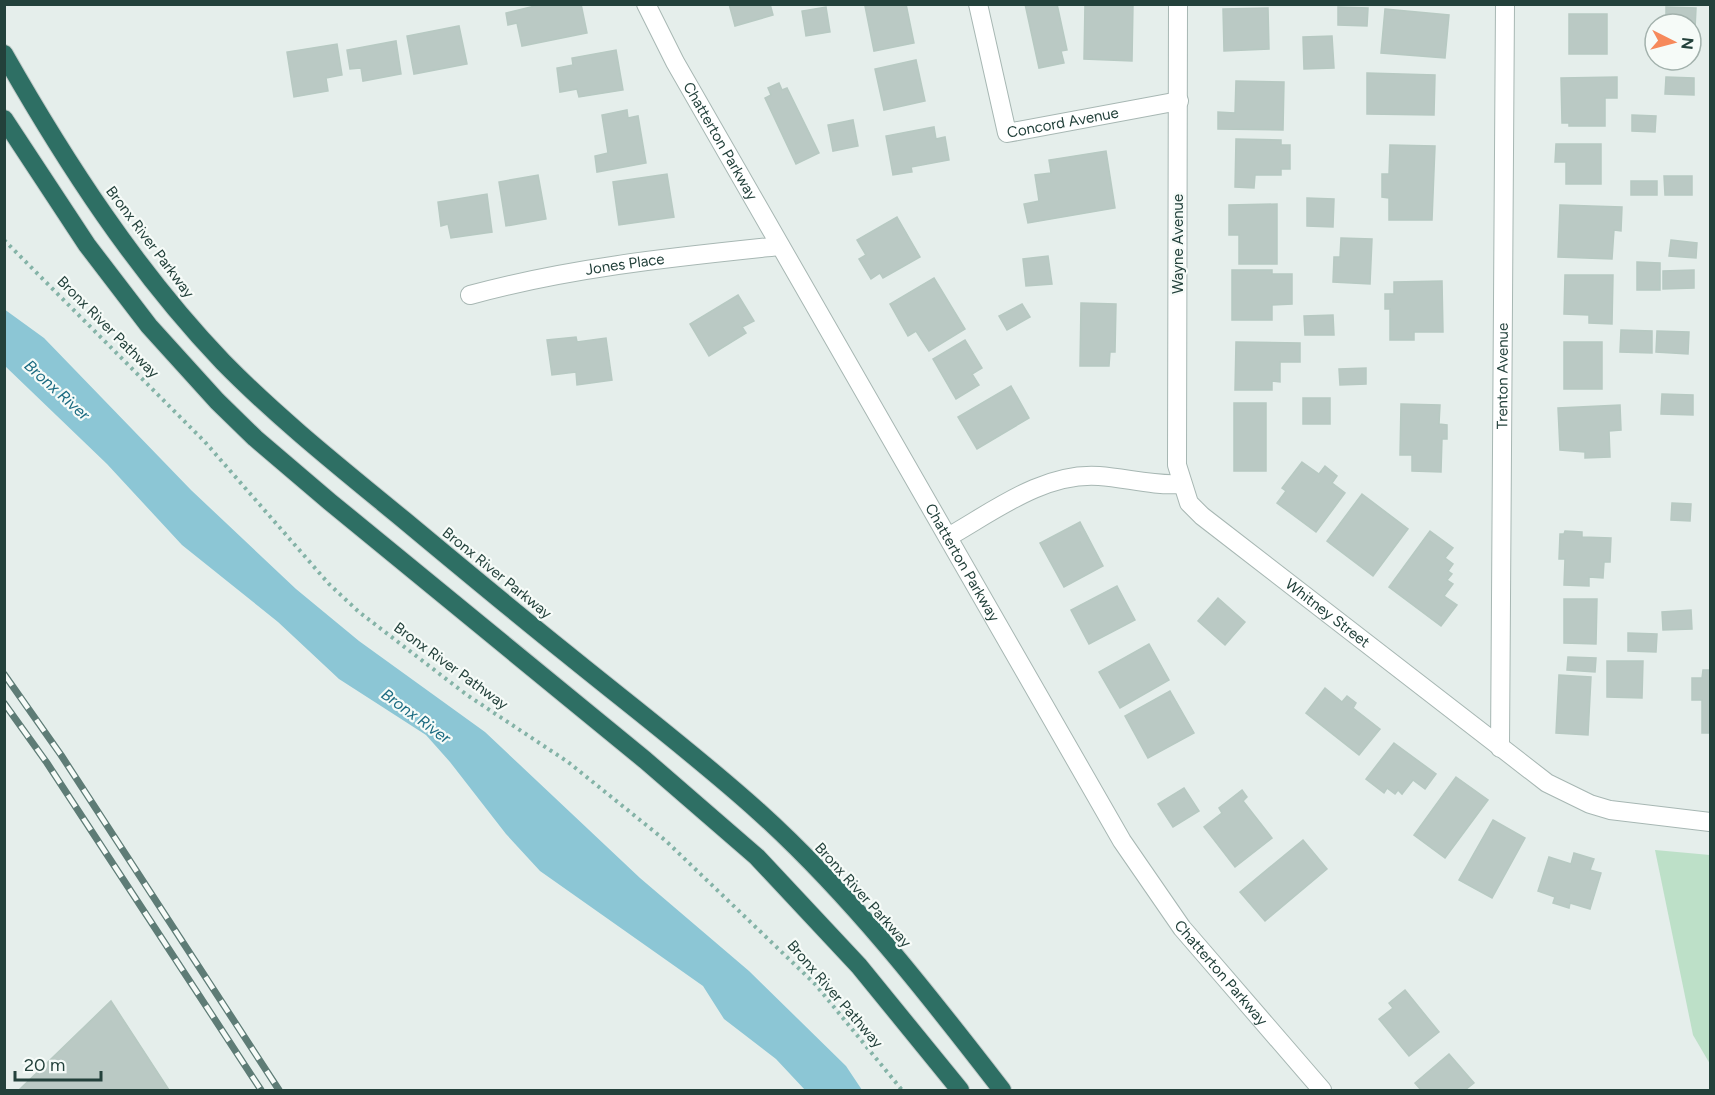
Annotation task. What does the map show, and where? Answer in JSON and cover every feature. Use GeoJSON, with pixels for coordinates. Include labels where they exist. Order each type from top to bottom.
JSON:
{"type":"FeatureCollection","features":[{"type":"Feature","properties":{"kind":"highway","name":"Bronx River Parkway"},"geometry":{"type":"LineString","coordinates":[[4,54],[97,203],[157,285],[222,360],[257,396],[331,461],[761,814],[867,923],[930,998],[1002,1090]]}},
{"type":"Feature","properties":{"kind":"highway"},"geometry":{"type":"LineString","coordinates":[[4,119],[87,245],[149,326],[217,401],[255,438],[330,502],[660,772],[757,857],[852,957],[960,1090]]}},
{"type":"Feature","properties":{"kind":"street","name":"Chatterton Parkway"},"geometry":{"type":"LineString","coordinates":[[646,4],[675,62],[1122,841],[1182,927],[1323,1090]]}},
{"type":"Feature","properties":{"kind":"street","name":"Concord Avenue"},"geometry":{"type":"LineString","coordinates":[[978,4],[1007,134],[1179,101]]}},
{"type":"Feature","properties":{"kind":"street","name":"Wayne Avenue"},"geometry":{"type":"LineString","coordinates":[[1178,4],[1177,449],[1181,484]]}},
{"type":"Feature","properties":{"kind":"street","name":"Trenton Avenue"},"geometry":{"type":"LineString","coordinates":[[1500,748],[1505,4]]}},
{"type":"Feature","properties":{"kind":"street","name":"Jones Place"},"geometry":{"type":"LineString","coordinates":[[470,295],[538,277],[591,267],[780,246]]}},
{"type":"Feature","properties":{"kind":"street"},"geometry":{"type":"LineString","coordinates":[[948,537],[1040,486],[1058,479],[1098,476],[1143,484],[1181,484]]}},
{"type":"Feature","properties":{"kind":"street","name":"Whitney Street"},"geometry":{"type":"LineString","coordinates":[[1181,484],[1189,503],[1202,516],[1547,783],[1590,804],[1632,814],[1710,822]]}},
{"type":"Feature","properties":{"kind":"path","name":"Bronx River Pathway"},"geometry":{"type":"LineString","coordinates":[[4,240],[205,441],[329,584],[359,612],[467,695],[568,762],[666,841],[815,984],[902,1090]]}},
{"type":"Feature","properties":{"kind":"green space"},"geometry":{"type":"Polygon","coordinates":[[[1655,850],[1710,855],[1710,1064],[1693,1035],[1655,850]]]}},
{"type":"Feature","properties":{"kind":"water","name":"Bronx River"},"geometry":{"type":"Polygon","coordinates":[[[4,309],[44,338],[191,490],[296,589],[359,641],[485,732],[640,878],[749,971],[846,1066],[862,1090],[805,1090],[776,1059],[724,1019],[703,986],[540,871],[506,834],[426,735],[339,679],[278,622],[182,545],[107,464],[5,366],[4,309]]]}},
{"type":"Feature","properties":{"kind":"building"},"geometry":{"type":"Polygon","coordinates":[[[543,4],[581,4],[587,33],[522,46],[517,23],[508,25],[506,13],[543,4]]]}},
{"type":"Feature","properties":{"kind":"building"},"geometry":{"type":"Polygon","coordinates":[[[729,4],[770,4],[773,15],[735,26],[729,4]]]}},
{"type":"Feature","properties":{"kind":"building"},"geometry":{"type":"Polygon","coordinates":[[[906,4],[914,43],[874,51],[865,6],[906,4]]]}},
{"type":"Feature","properties":{"kind":"building"},"geometry":{"type":"Polygon","coordinates":[[[1025,4],[1057,4],[1067,50],[1061,51],[1064,63],[1039,68],[1025,4]]]}},
{"type":"Feature","properties":{"kind":"building"},"geometry":{"type":"Polygon","coordinates":[[[1085,4],[1133,4],[1132,61],[1084,59],[1085,4]]]}},
{"type":"Feature","properties":{"kind":"building"},"geometry":{"type":"Polygon","coordinates":[[[826,7],[830,32],[806,36],[802,11],[826,7]]]}},
{"type":"Feature","properties":{"kind":"building"},"geometry":{"type":"Polygon","coordinates":[[[1338,7],[1368,8],[1367,26],[1338,25],[1338,7]]]}},
{"type":"Feature","properties":{"kind":"building"},"geometry":{"type":"Polygon","coordinates":[[[1666,7],[1696,8],[1696,12],[1666,12],[1666,7]]]}},
{"type":"Feature","properties":{"kind":"building"},"geometry":{"type":"Polygon","coordinates":[[[1268,8],[1269,49],[1224,51],[1223,9],[1268,8]]]}},
{"type":"Feature","properties":{"kind":"building"},"geometry":{"type":"Polygon","coordinates":[[[1385,9],[1449,15],[1445,58],[1381,53],[1385,9]]]}},
{"type":"Feature","properties":{"kind":"building"},"geometry":{"type":"Polygon","coordinates":[[[1569,14],[1607,14],[1607,54],[1569,54],[1569,14]]]}},
{"type":"Feature","properties":{"kind":"building"},"geometry":{"type":"Polygon","coordinates":[[[459,26],[467,64],[414,74],[407,36],[459,26]]]}},
{"type":"Feature","properties":{"kind":"building"},"geometry":{"type":"Polygon","coordinates":[[[1332,36],[1334,68],[1304,69],[1303,37],[1332,36]]]}},
{"type":"Feature","properties":{"kind":"building"},"geometry":{"type":"Polygon","coordinates":[[[396,41],[401,74],[363,81],[361,68],[350,69],[347,50],[396,41]]]}},
{"type":"Feature","properties":{"kind":"building"},"geometry":{"type":"Polygon","coordinates":[[[337,44],[342,75],[326,78],[328,91],[294,97],[287,52],[337,44]]]}},
{"type":"Feature","properties":{"kind":"building"},"geometry":{"type":"Polygon","coordinates":[[[616,50],[623,90],[579,97],[577,89],[560,92],[557,68],[573,65],[572,58],[616,50]]]}},
{"type":"Feature","properties":{"kind":"building"},"geometry":{"type":"Polygon","coordinates":[[[916,60],[925,101],[884,110],[875,69],[916,60]]]}},
{"type":"Feature","properties":{"kind":"building"},"geometry":{"type":"Polygon","coordinates":[[[1367,73],[1435,75],[1434,115],[1367,114],[1367,73]]]}},
{"type":"Feature","properties":{"kind":"building"},"geometry":{"type":"Polygon","coordinates":[[[1617,77],[1617,98],[1605,98],[1605,126],[1569,126],[1569,123],[1562,123],[1561,78],[1617,77]]]}},
{"type":"Feature","properties":{"kind":"building"},"geometry":{"type":"Polygon","coordinates":[[[1666,77],[1694,78],[1694,95],[1665,94],[1666,77]]]}},
{"type":"Feature","properties":{"kind":"building"},"geometry":{"type":"Polygon","coordinates":[[[1236,81],[1284,82],[1283,130],[1218,129],[1218,112],[1235,113],[1236,81]]]}},
{"type":"Feature","properties":{"kind":"building"},"geometry":{"type":"Polygon","coordinates":[[[779,83],[782,90],[787,88],[819,153],[796,164],[765,98],[771,95],[768,88],[779,83]]]}},
{"type":"Feature","properties":{"kind":"building"},"geometry":{"type":"Polygon","coordinates":[[[627,110],[628,118],[638,116],[646,163],[597,172],[595,156],[608,153],[602,115],[627,110]]]}},
{"type":"Feature","properties":{"kind":"building"},"geometry":{"type":"Polygon","coordinates":[[[1632,115],[1656,116],[1655,132],[1632,131],[1632,115]]]}},
{"type":"Feature","properties":{"kind":"building"},"geometry":{"type":"Polygon","coordinates":[[[853,120],[858,146],[833,151],[828,125],[853,120]]]}},
{"type":"Feature","properties":{"kind":"building"},"geometry":{"type":"Polygon","coordinates":[[[934,127],[936,139],[945,137],[949,160],[911,167],[912,172],[893,175],[886,136],[934,127]]]}},
{"type":"Feature","properties":{"kind":"building"},"geometry":{"type":"Polygon","coordinates":[[[1236,139],[1281,140],[1281,145],[1290,145],[1290,169],[1281,169],[1281,175],[1255,175],[1254,188],[1235,187],[1236,139]]]}},
{"type":"Feature","properties":{"kind":"building"},"geometry":{"type":"Polygon","coordinates":[[[1556,144],[1601,144],[1601,184],[1566,184],[1566,162],[1555,162],[1556,144]]]}},
{"type":"Feature","properties":{"kind":"building"},"geometry":{"type":"Polygon","coordinates":[[[1390,145],[1435,146],[1432,220],[1389,220],[1389,198],[1382,197],[1382,174],[1389,174],[1390,145]]]}},
{"type":"Feature","properties":{"kind":"building"},"geometry":{"type":"Polygon","coordinates":[[[1106,151],[1115,208],[1028,223],[1024,204],[1039,201],[1035,175],[1051,173],[1049,160],[1106,151]]]}},
{"type":"Feature","properties":{"kind":"building"},"geometry":{"type":"Polygon","coordinates":[[[667,174],[674,217],[619,225],[613,182],[667,174]]]}},
{"type":"Feature","properties":{"kind":"building"},"geometry":{"type":"Polygon","coordinates":[[[538,175],[546,219],[506,226],[499,182],[538,175]]]}},
{"type":"Feature","properties":{"kind":"building"},"geometry":{"type":"Polygon","coordinates":[[[1664,176],[1692,176],[1692,195],[1665,195],[1664,176]]]}},
{"type":"Feature","properties":{"kind":"building"},"geometry":{"type":"Polygon","coordinates":[[[1631,181],[1657,181],[1657,195],[1631,195],[1631,181]]]}},
{"type":"Feature","properties":{"kind":"building"},"geometry":{"type":"Polygon","coordinates":[[[487,194],[492,232],[451,238],[448,224],[441,226],[438,202],[487,194]]]}},
{"type":"Feature","properties":{"kind":"building"},"geometry":{"type":"Polygon","coordinates":[[[1307,198],[1334,199],[1333,227],[1307,226],[1307,198]]]}},
{"type":"Feature","properties":{"kind":"building"},"geometry":{"type":"Polygon","coordinates":[[[1277,204],[1277,264],[1239,264],[1239,235],[1229,235],[1229,205],[1277,204]]]}},
{"type":"Feature","properties":{"kind":"building"},"geometry":{"type":"Polygon","coordinates":[[[1560,205],[1622,207],[1621,231],[1614,230],[1612,259],[1558,257],[1560,205]]]}},
{"type":"Feature","properties":{"kind":"building"},"geometry":{"type":"Polygon","coordinates":[[[897,217],[920,257],[883,278],[880,273],[871,279],[859,259],[866,255],[857,240],[897,217]]]}},
{"type":"Feature","properties":{"kind":"building"},"geometry":{"type":"Polygon","coordinates":[[[1341,238],[1372,239],[1370,284],[1333,282],[1334,257],[1340,257],[1341,238]]]}},
{"type":"Feature","properties":{"kind":"building"},"geometry":{"type":"Polygon","coordinates":[[[1671,240],[1697,243],[1696,258],[1669,256],[1671,240]]]}},
{"type":"Feature","properties":{"kind":"building"},"geometry":{"type":"Polygon","coordinates":[[[1048,256],[1052,284],[1026,286],[1023,259],[1048,256]]]}},
{"type":"Feature","properties":{"kind":"building"},"geometry":{"type":"Polygon","coordinates":[[[1637,262],[1660,263],[1660,290],[1637,290],[1637,262]]]}},
{"type":"Feature","properties":{"kind":"building"},"geometry":{"type":"Polygon","coordinates":[[[1232,270],[1272,270],[1272,274],[1292,274],[1292,304],[1272,305],[1272,320],[1232,320],[1232,270]]]}},
{"type":"Feature","properties":{"kind":"building"},"geometry":{"type":"Polygon","coordinates":[[[1694,270],[1694,288],[1663,289],[1663,271],[1694,270]]]}},
{"type":"Feature","properties":{"kind":"building"},"geometry":{"type":"Polygon","coordinates":[[[1565,275],[1613,275],[1612,324],[1589,323],[1589,315],[1564,314],[1565,275]]]}},
{"type":"Feature","properties":{"kind":"building"},"geometry":{"type":"Polygon","coordinates":[[[934,278],[965,329],[929,351],[916,331],[908,336],[890,304],[934,278]]]}},
{"type":"Feature","properties":{"kind":"building"},"geometry":{"type":"Polygon","coordinates":[[[1442,281],[1443,332],[1414,332],[1414,340],[1390,340],[1390,309],[1385,309],[1385,294],[1394,294],[1394,282],[1442,281]]]}},
{"type":"Feature","properties":{"kind":"building"},"geometry":{"type":"Polygon","coordinates":[[[738,295],[754,321],[742,327],[746,333],[709,356],[690,324],[738,295]]]}},
{"type":"Feature","properties":{"kind":"building"},"geometry":{"type":"Polygon","coordinates":[[[1081,303],[1116,304],[1115,352],[1110,352],[1109,366],[1080,366],[1081,303]]]}},
{"type":"Feature","properties":{"kind":"building"},"geometry":{"type":"Polygon","coordinates":[[[1022,304],[1030,317],[1007,330],[999,316],[1022,304]]]}},
{"type":"Feature","properties":{"kind":"building"},"geometry":{"type":"Polygon","coordinates":[[[1333,315],[1334,335],[1305,335],[1304,316],[1333,315]]]}},
{"type":"Feature","properties":{"kind":"building"},"geometry":{"type":"Polygon","coordinates":[[[1621,330],[1652,331],[1652,353],[1620,352],[1621,330]]]}},
{"type":"Feature","properties":{"kind":"building"},"geometry":{"type":"Polygon","coordinates":[[[1657,331],[1689,332],[1688,354],[1656,352],[1657,331]]]}},
{"type":"Feature","properties":{"kind":"building"},"geometry":{"type":"Polygon","coordinates":[[[576,337],[577,342],[606,338],[612,380],[577,385],[576,372],[552,375],[547,340],[576,337]]]}},
{"type":"Feature","properties":{"kind":"building"},"geometry":{"type":"Polygon","coordinates":[[[965,340],[982,368],[972,374],[979,385],[956,399],[933,359],[965,340]]]}},
{"type":"Feature","properties":{"kind":"building"},"geometry":{"type":"Polygon","coordinates":[[[1236,342],[1300,343],[1300,362],[1280,362],[1280,382],[1272,381],[1272,390],[1235,390],[1236,342]]]}},
{"type":"Feature","properties":{"kind":"building"},"geometry":{"type":"Polygon","coordinates":[[[1564,342],[1602,342],[1602,389],[1564,389],[1564,342]]]}},
{"type":"Feature","properties":{"kind":"building"},"geometry":{"type":"Polygon","coordinates":[[[1366,368],[1366,384],[1340,385],[1339,369],[1366,368]]]}},
{"type":"Feature","properties":{"kind":"building"},"geometry":{"type":"Polygon","coordinates":[[[1011,386],[1029,418],[977,449],[958,417],[1011,386]]]}},
{"type":"Feature","properties":{"kind":"building"},"geometry":{"type":"Polygon","coordinates":[[[1662,394],[1693,395],[1693,415],[1661,414],[1662,394]]]}},
{"type":"Feature","properties":{"kind":"building"},"geometry":{"type":"Polygon","coordinates":[[[1303,398],[1330,398],[1330,424],[1303,424],[1303,398]]]}},
{"type":"Feature","properties":{"kind":"building"},"geometry":{"type":"Polygon","coordinates":[[[1234,403],[1266,403],[1266,471],[1234,471],[1234,403]]]}},
{"type":"Feature","properties":{"kind":"building"},"geometry":{"type":"Polygon","coordinates":[[[1401,404],[1440,405],[1439,424],[1447,425],[1447,439],[1442,439],[1441,472],[1412,471],[1412,455],[1400,455],[1401,404]]]}},
{"type":"Feature","properties":{"kind":"building"},"geometry":{"type":"Polygon","coordinates":[[[1620,405],[1621,430],[1609,431],[1610,457],[1585,458],[1585,452],[1560,450],[1558,408],[1620,405]]]}},
{"type":"Feature","properties":{"kind":"building"},"geometry":{"type":"Polygon","coordinates":[[[1302,462],[1319,474],[1325,466],[1337,476],[1332,483],[1345,493],[1316,532],[1277,503],[1286,491],[1282,488],[1302,462]]]}},
{"type":"Feature","properties":{"kind":"building"},"geometry":{"type":"Polygon","coordinates":[[[1362,494],[1408,529],[1373,576],[1327,541],[1362,494]]]}},
{"type":"Feature","properties":{"kind":"building"},"geometry":{"type":"Polygon","coordinates":[[[1672,503],[1691,504],[1690,521],[1671,520],[1672,503]]]}},
{"type":"Feature","properties":{"kind":"building"},"geometry":{"type":"Polygon","coordinates":[[[1080,522],[1103,566],[1064,587],[1040,543],[1080,522]]]}},
{"type":"Feature","properties":{"kind":"building"},"geometry":{"type":"Polygon","coordinates":[[[1430,531],[1453,548],[1445,558],[1453,564],[1448,571],[1452,574],[1447,580],[1453,584],[1444,596],[1457,605],[1441,626],[1389,587],[1430,531]]]}},
{"type":"Feature","properties":{"kind":"building"},"geometry":{"type":"Polygon","coordinates":[[[1565,531],[1582,532],[1582,537],[1611,538],[1610,562],[1604,562],[1603,578],[1589,577],[1589,586],[1564,585],[1565,559],[1559,559],[1560,534],[1564,534],[1565,531]]]}},
{"type":"Feature","properties":{"kind":"building"},"geometry":{"type":"Polygon","coordinates":[[[1117,586],[1135,620],[1089,644],[1071,610],[1117,586]]]}},
{"type":"Feature","properties":{"kind":"building"},"geometry":{"type":"Polygon","coordinates":[[[1218,598],[1245,622],[1225,645],[1198,621],[1218,598]]]}},
{"type":"Feature","properties":{"kind":"building"},"geometry":{"type":"Polygon","coordinates":[[[1564,599],[1597,599],[1596,644],[1564,643],[1564,599]]]}},
{"type":"Feature","properties":{"kind":"building"},"geometry":{"type":"Polygon","coordinates":[[[1691,610],[1692,629],[1663,630],[1662,612],[1691,610]]]}},
{"type":"Feature","properties":{"kind":"building"},"geometry":{"type":"Polygon","coordinates":[[[1628,633],[1657,634],[1656,652],[1628,651],[1628,633]]]}},
{"type":"Feature","properties":{"kind":"building"},"geometry":{"type":"Polygon","coordinates":[[[1149,644],[1169,680],[1120,708],[1099,672],[1149,644]]]}},
{"type":"Feature","properties":{"kind":"building"},"geometry":{"type":"Polygon","coordinates":[[[1568,657],[1596,658],[1595,672],[1567,670],[1568,657]]]}},
{"type":"Feature","properties":{"kind":"building"},"geometry":{"type":"Polygon","coordinates":[[[1607,661],[1643,661],[1642,698],[1607,697],[1607,661]]]}},
{"type":"Feature","properties":{"kind":"building"},"geometry":{"type":"Polygon","coordinates":[[[1703,670],[1710,670],[1710,733],[1702,733],[1702,700],[1692,700],[1692,678],[1702,678],[1703,670]]]}},
{"type":"Feature","properties":{"kind":"building"},"geometry":{"type":"Polygon","coordinates":[[[1559,675],[1591,677],[1588,735],[1556,733],[1559,675]]]}},
{"type":"Feature","properties":{"kind":"building"},"geometry":{"type":"Polygon","coordinates":[[[1325,688],[1342,702],[1347,696],[1356,703],[1353,708],[1380,729],[1359,755],[1306,713],[1325,688]]]}},
{"type":"Feature","properties":{"kind":"building"},"geometry":{"type":"Polygon","coordinates":[[[1170,691],[1194,733],[1148,758],[1125,716],[1170,691]]]}},
{"type":"Feature","properties":{"kind":"building"},"geometry":{"type":"Polygon","coordinates":[[[1394,743],[1436,774],[1425,789],[1413,780],[1402,794],[1398,790],[1395,794],[1387,788],[1384,793],[1366,779],[1394,743]]]}},
{"type":"Feature","properties":{"kind":"building"},"geometry":{"type":"Polygon","coordinates":[[[1456,777],[1488,800],[1445,858],[1414,835],[1456,777]]]}},
{"type":"Feature","properties":{"kind":"building"},"geometry":{"type":"Polygon","coordinates":[[[1184,788],[1199,811],[1173,827],[1158,804],[1184,788]]]}},
{"type":"Feature","properties":{"kind":"building"},"geometry":{"type":"Polygon","coordinates":[[[1242,790],[1247,797],[1243,801],[1272,838],[1235,867],[1204,827],[1222,813],[1219,808],[1242,790]]]}},
{"type":"Feature","properties":{"kind":"building"},"geometry":{"type":"Polygon","coordinates":[[[1493,820],[1525,838],[1492,898],[1459,880],[1493,820]]]}},
{"type":"Feature","properties":{"kind":"building"},"geometry":{"type":"Polygon","coordinates":[[[1303,840],[1327,869],[1265,921],[1240,892],[1303,840]]]}},
{"type":"Feature","properties":{"kind":"building"},"geometry":{"type":"Polygon","coordinates":[[[1574,853],[1594,859],[1590,870],[1601,873],[1590,909],[1570,903],[1569,908],[1553,903],[1555,897],[1538,891],[1549,857],[1571,864],[1574,853]]]}},
{"type":"Feature","properties":{"kind":"building"},"geometry":{"type":"Polygon","coordinates":[[[1405,990],[1439,1032],[1409,1056],[1379,1019],[1393,1008],[1389,1003],[1405,990]]]}},
{"type":"Feature","properties":{"kind":"building"},"geometry":{"type":"Polygon","coordinates":[[[111,1001],[169,1090],[19,1090],[111,1001]]]}},
{"type":"Feature","properties":{"kind":"building"},"geometry":{"type":"Polygon","coordinates":[[[1449,1054],[1474,1083],[1465,1090],[1421,1090],[1415,1083],[1449,1054]]]}},
{"type":"Feature","properties":{"kind":"railway"},"geometry":{"type":"LineString","coordinates":[[4,674],[61,755],[279,1090]]}},
{"type":"Feature","properties":{"kind":"railway"},"geometry":{"type":"LineString","coordinates":[[4,703],[47,763],[261,1090]]}}]}
